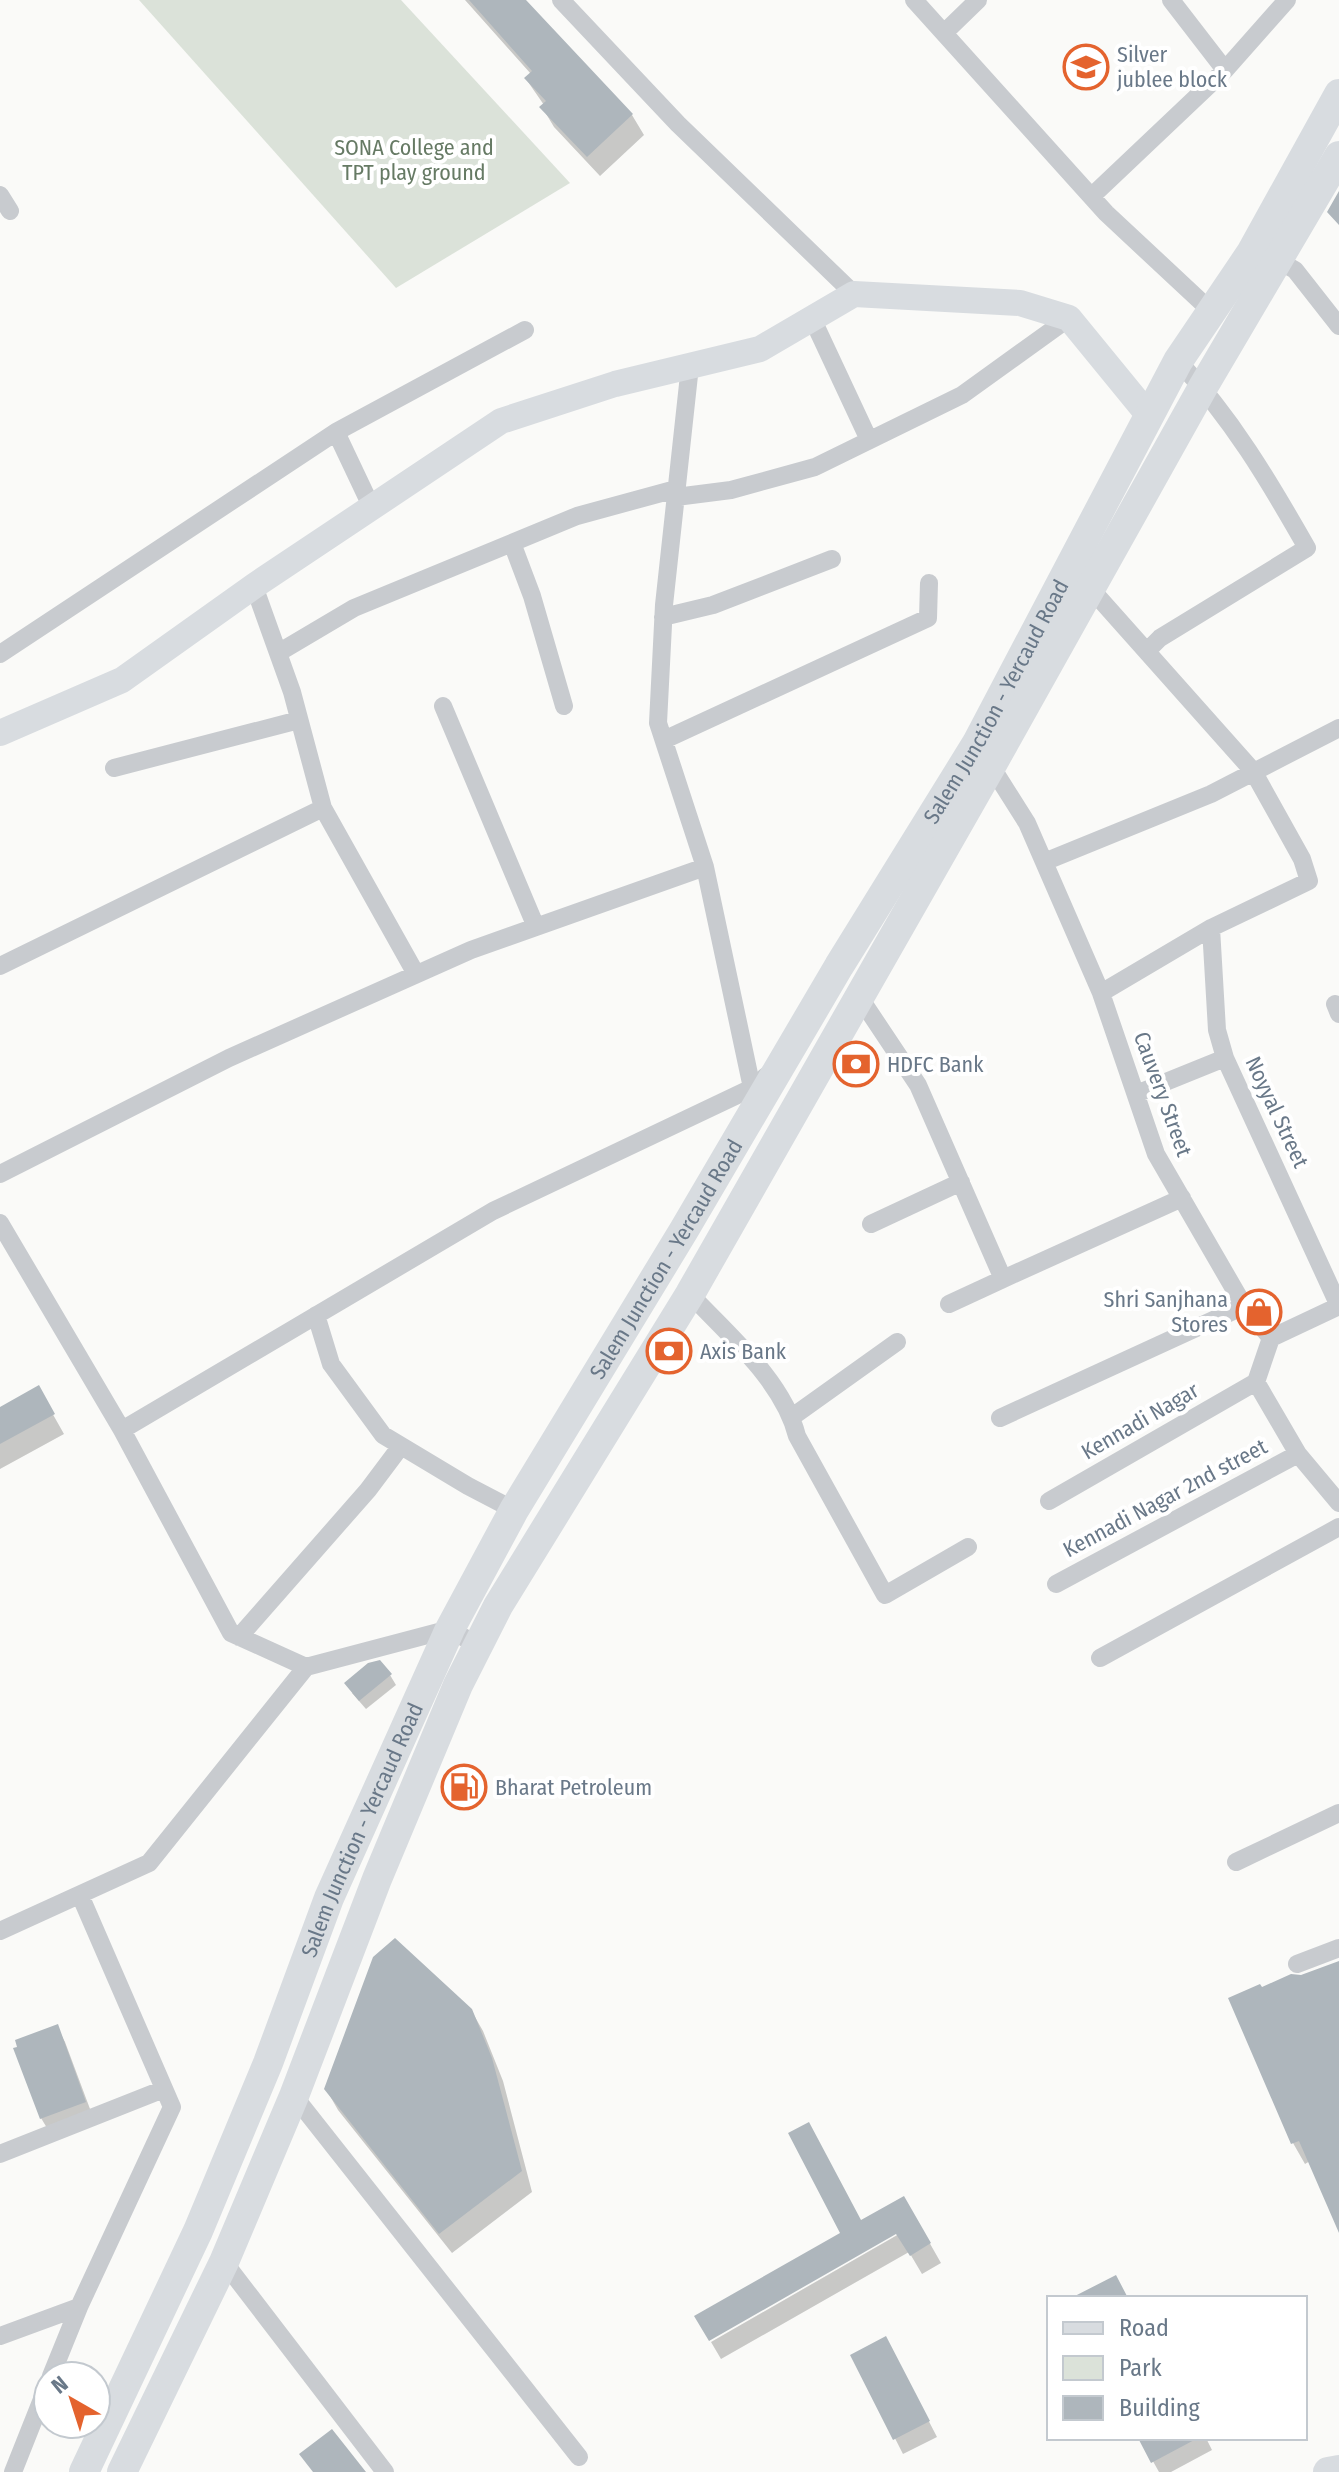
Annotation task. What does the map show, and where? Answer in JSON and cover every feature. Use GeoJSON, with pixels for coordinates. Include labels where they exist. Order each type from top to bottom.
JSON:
{"type":"FeatureCollection","features":[{"type":"Feature","properties":{"kind":"main road","name":"Salem Junction - Yercaud Road"},"geometry":{"type":"LineString","coordinates":[[84,2472],[198,2231],[268,2063],[329,1898],[450,1629],[514,1510],[839,966],[977,743],[1178,361],[1251,253],[1339,94]]}},
{"type":"Feature","properties":{"kind":"main road"},"geometry":{"type":"LineString","coordinates":[[122,2472],[224,2262],[294,2096],[377,1879],[458,1685],[498,1606],[690,1294],[1203,387],[1339,156]]}},
{"type":"Feature","properties":{"kind":"main road"},"geometry":{"type":"LineString","coordinates":[[782,1065],[807,1089]]}},
{"type":"Feature","properties":{"kind":"main road"},"geometry":{"type":"LineString","coordinates":[[1328,2472],[1339,2470]]}},
{"type":"Feature","properties":{"kind":"street"},"geometry":{"type":"LineString","coordinates":[[561,0],[678,124],[854,294]]}},
{"type":"Feature","properties":{"kind":"street"},"geometry":{"type":"LineString","coordinates":[[914,0],[1092,196],[1211,311]]}},
{"type":"Feature","properties":{"kind":"street"},"geometry":{"type":"LineString","coordinates":[[944,33],[978,0]]}},
{"type":"Feature","properties":{"kind":"street"},"geometry":{"type":"LineString","coordinates":[[1171,0],[1225,70]]}},
{"type":"Feature","properties":{"kind":"street"},"geometry":{"type":"LineString","coordinates":[[1092,196],[1225,70],[1287,0]]}},
{"type":"Feature","properties":{"kind":"street"},"geometry":{"type":"LineString","coordinates":[[1279,261],[1295,270],[1339,326]]}},
{"type":"Feature","properties":{"kind":"street"},"geometry":{"type":"LineString","coordinates":[[0,733],[122,680],[254,586],[501,421],[615,384],[760,349],[854,294],[1020,303],[1069,318],[1150,417]]}},
{"type":"Feature","properties":{"kind":"street"},"geometry":{"type":"LineString","coordinates":[[812,318],[869,440]]}},
{"type":"Feature","properties":{"kind":"street"},"geometry":{"type":"LineString","coordinates":[[278,653],[354,608],[577,516],[676,493],[731,490],[815,467],[962,395],[1069,318]]}},
{"type":"Feature","properties":{"kind":"street"},"geometry":{"type":"LineString","coordinates":[[0,654],[336,432],[525,330]]}},
{"type":"Feature","properties":{"kind":"street"},"geometry":{"type":"LineString","coordinates":[[1148,650],[1160,638],[1307,548],[1254,455],[1203,387],[1178,361]]}},
{"type":"Feature","properties":{"kind":"street"},"geometry":{"type":"LineString","coordinates":[[690,366],[663,617],[658,723],[705,867],[752,1088]]}},
{"type":"Feature","properties":{"kind":"street"},"geometry":{"type":"LineString","coordinates":[[336,432],[372,508]]}},
{"type":"Feature","properties":{"kind":"street"},"geometry":{"type":"LineString","coordinates":[[512,543],[532,596],[564,706]]}},
{"type":"Feature","properties":{"kind":"street"},"geometry":{"type":"LineString","coordinates":[[663,617],[713,605],[832,559]]}},
{"type":"Feature","properties":{"kind":"street"},"geometry":{"type":"LineString","coordinates":[[664,740],[928,618],[929,583]]}},
{"type":"Feature","properties":{"kind":"street"},"geometry":{"type":"LineString","coordinates":[[254,586],[299,720],[323,808],[416,974]]}},
{"type":"Feature","properties":{"kind":"street"},"geometry":{"type":"LineString","coordinates":[[1091,589],[1253,771],[1302,859],[1309,881],[1211,928],[1101,993]]}},
{"type":"Feature","properties":{"kind":"street"},"geometry":{"type":"LineString","coordinates":[[443,706],[536,927]]}},
{"type":"Feature","properties":{"kind":"street"},"geometry":{"type":"LineString","coordinates":[[114,768],[299,720]]}},
{"type":"Feature","properties":{"kind":"street"},"geometry":{"type":"LineString","coordinates":[[1044,862],[1211,794],[1253,771],[1337,734]]}},
{"type":"Feature","properties":{"kind":"street","name":"Cauvery Street"},"geometry":{"type":"LineString","coordinates":[[991,766],[1027,823],[1101,993],[1156,1154],[1244,1306],[1271,1338]]}},
{"type":"Feature","properties":{"kind":"street"},"geometry":{"type":"LineString","coordinates":[[0,966],[323,808]]}},
{"type":"Feature","properties":{"kind":"street"},"geometry":{"type":"LineString","coordinates":[[0,1174],[229,1058],[471,950],[705,867]]}},
{"type":"Feature","properties":{"kind":"street","name":"Noyyal Street"},"geometry":{"type":"LineString","coordinates":[[1211,928],[1217,1030],[1225,1058],[1339,1306]]}},
{"type":"Feature","properties":{"kind":"street"},"geometry":{"type":"LineString","coordinates":[[860,998],[918,1085],[1003,1279]]}},
{"type":"Feature","properties":{"kind":"street"},"geometry":{"type":"LineString","coordinates":[[1136,1094],[1225,1058]]}},
{"type":"Feature","properties":{"kind":"street"},"geometry":{"type":"LineString","coordinates":[[122,1430],[493,1211],[752,1088],[782,1065]]}},
{"type":"Feature","properties":{"kind":"street"},"geometry":{"type":"LineString","coordinates":[[871,1224],[961,1182]]}},
{"type":"Feature","properties":{"kind":"street"},"geometry":{"type":"LineString","coordinates":[[949,1304],[1182,1198]]}},
{"type":"Feature","properties":{"kind":"street"},"geometry":{"type":"LineString","coordinates":[[0,1223],[122,1430],[231,1633],[306,1667]]}},
{"type":"Feature","properties":{"kind":"street"},"geometry":{"type":"LineString","coordinates":[[690,1294],[763,1372],[792,1417],[797,1436],[885,1595],[968,1547]]}},
{"type":"Feature","properties":{"kind":"street"},"geometry":{"type":"LineString","coordinates":[[1000,1418],[1244,1306]]}},
{"type":"Feature","properties":{"kind":"street"},"geometry":{"type":"LineString","coordinates":[[1339,1306],[1271,1338],[1256,1382],[1298,1454],[1339,1503]]}},
{"type":"Feature","properties":{"kind":"street"},"geometry":{"type":"LineString","coordinates":[[316,1315],[331,1364],[383,1435],[514,1510]]}},
{"type":"Feature","properties":{"kind":"street"},"geometry":{"type":"LineString","coordinates":[[792,1417],[897,1342]]}},
{"type":"Feature","properties":{"kind":"street","name":"Kennadi Nagar"},"geometry":{"type":"LineString","coordinates":[[1049,1501],[1256,1382]]}},
{"type":"Feature","properties":{"kind":"street"},"geometry":{"type":"LineString","coordinates":[[239,1637],[368,1490],[401,1446]]}},
{"type":"Feature","properties":{"kind":"street","name":"Kennadi Nagar 2nd street"},"geometry":{"type":"LineString","coordinates":[[1056,1584],[1298,1454]]}},
{"type":"Feature","properties":{"kind":"street"},"geometry":{"type":"LineString","coordinates":[[1320,1480],[1339,1473]]}},
{"type":"Feature","properties":{"kind":"street"},"geometry":{"type":"LineString","coordinates":[[1100,1658],[1339,1527]]}},
{"type":"Feature","properties":{"kind":"street"},"geometry":{"type":"LineString","coordinates":[[0,1931],[149,1863],[306,1667],[450,1629],[478,1646]]}},
{"type":"Feature","properties":{"kind":"street"},"geometry":{"type":"LineString","coordinates":[[1236,1862],[1339,1813]]}},
{"type":"Feature","properties":{"kind":"street"},"geometry":{"type":"LineString","coordinates":[[57,2360],[172,2107],[80,1895]]}},
{"type":"Feature","properties":{"kind":"street"},"geometry":{"type":"LineString","coordinates":[[1297,1964],[1339,1948]]}},
{"type":"Feature","properties":{"kind":"street"},"geometry":{"type":"LineString","coordinates":[[0,2154],[164,2089]]}},
{"type":"Feature","properties":{"kind":"street"},"geometry":{"type":"LineString","coordinates":[[294,2096],[579,2457]]}},
{"type":"Feature","properties":{"kind":"street"},"geometry":{"type":"LineString","coordinates":[[224,2262],[385,2472]]}},
{"type":"Feature","properties":{"kind":"street"},"geometry":{"type":"LineString","coordinates":[[0,2336],[79,2307]]}},
{"type":"Feature","properties":{"kind":"street"},"geometry":{"type":"LineString","coordinates":[[13,2472],[32,2424]]}},
{"type":"Feature","properties":{"kind":"green space","name":"SONA College and TPT play ground"},"geometry":{"type":"Polygon","coordinates":[[[139,0],[401,0],[570,183],[396,288],[139,0]]]}},
{"type":"Feature","properties":{"kind":"building"},"geometry":{"type":"Polygon","coordinates":[[[469,0],[526,0],[633,114],[587,157],[539,107],[546,101],[524,78],[532,71],[469,0]]]}},
{"type":"Feature","properties":{"kind":"building"},"geometry":{"type":"Polygon","coordinates":[[[1339,191],[1339,225],[1327,212],[1339,191]]]}},
{"type":"Feature","properties":{"kind":"building"},"geometry":{"type":"Polygon","coordinates":[[[39,1385],[55,1414],[0,1444],[0,1407],[39,1385]]]}},
{"type":"Feature","properties":{"kind":"building"},"geometry":{"type":"Polygon","coordinates":[[[380,1660],[392,1674],[359,1701],[344,1683],[368,1663],[380,1660]]]}},
{"type":"Feature","properties":{"kind":"building"},"geometry":{"type":"Polygon","coordinates":[[[395,1938],[472,2009],[492,2058],[522,2171],[439,2234],[324,2089],[373,1957],[395,1938]]]}},
{"type":"Feature","properties":{"kind":"building"},"geometry":{"type":"Polygon","coordinates":[[[1339,1961],[1339,2233],[1299,2141],[1291,2144],[1228,1998],[1260,1984],[1262,1987],[1291,1974],[1301,1975],[1339,1961]]]}},
{"type":"Feature","properties":{"kind":"building"},"geometry":{"type":"Polygon","coordinates":[[[58,2024],[86,2102],[40,2119],[13,2048],[17,2047],[15,2040],[58,2024]]]}},
{"type":"Feature","properties":{"kind":"building"},"geometry":{"type":"Polygon","coordinates":[[[809,2122],[861,2220],[904,2196],[931,2243],[910,2256],[896,2234],[709,2341],[694,2316],[840,2233],[788,2133],[809,2122]]]}},
{"type":"Feature","properties":{"kind":"building"},"geometry":{"type":"Polygon","coordinates":[[[1116,2275],[1127,2296],[1075,2296],[1116,2275]]]}},
{"type":"Feature","properties":{"kind":"building"},"geometry":{"type":"Polygon","coordinates":[[[886,2336],[930,2421],[893,2440],[850,2355],[886,2336]]]}},
{"type":"Feature","properties":{"kind":"building"},"geometry":{"type":"Polygon","coordinates":[[[332,2429],[366,2472],[313,2472],[299,2454],[332,2429]]]}},
{"type":"Feature","properties":{"kind":"building"},"geometry":{"type":"Polygon","coordinates":[[[1139,2440],[1194,2440],[1151,2463],[1139,2440]]]}},
{"type":"Feature","properties":{"kind":"place","name":"Silver jublee block"},"geometry":{"type":"Point","coordinates":[1086,67]}},
{"type":"Feature","properties":{"kind":"place","name":"HDFC Bank"},"geometry":{"type":"Point","coordinates":[856,1064]}},
{"type":"Feature","properties":{"kind":"place","name":"Shri Sanjhana Stores"},"geometry":{"type":"Point","coordinates":[1259,1312]}},
{"type":"Feature","properties":{"kind":"place","name":"Axis Bank"},"geometry":{"type":"Point","coordinates":[669,1351]}},
{"type":"Feature","properties":{"kind":"place","name":"Bharat Petroleum"},"geometry":{"type":"Point","coordinates":[464,1787]}}]}
